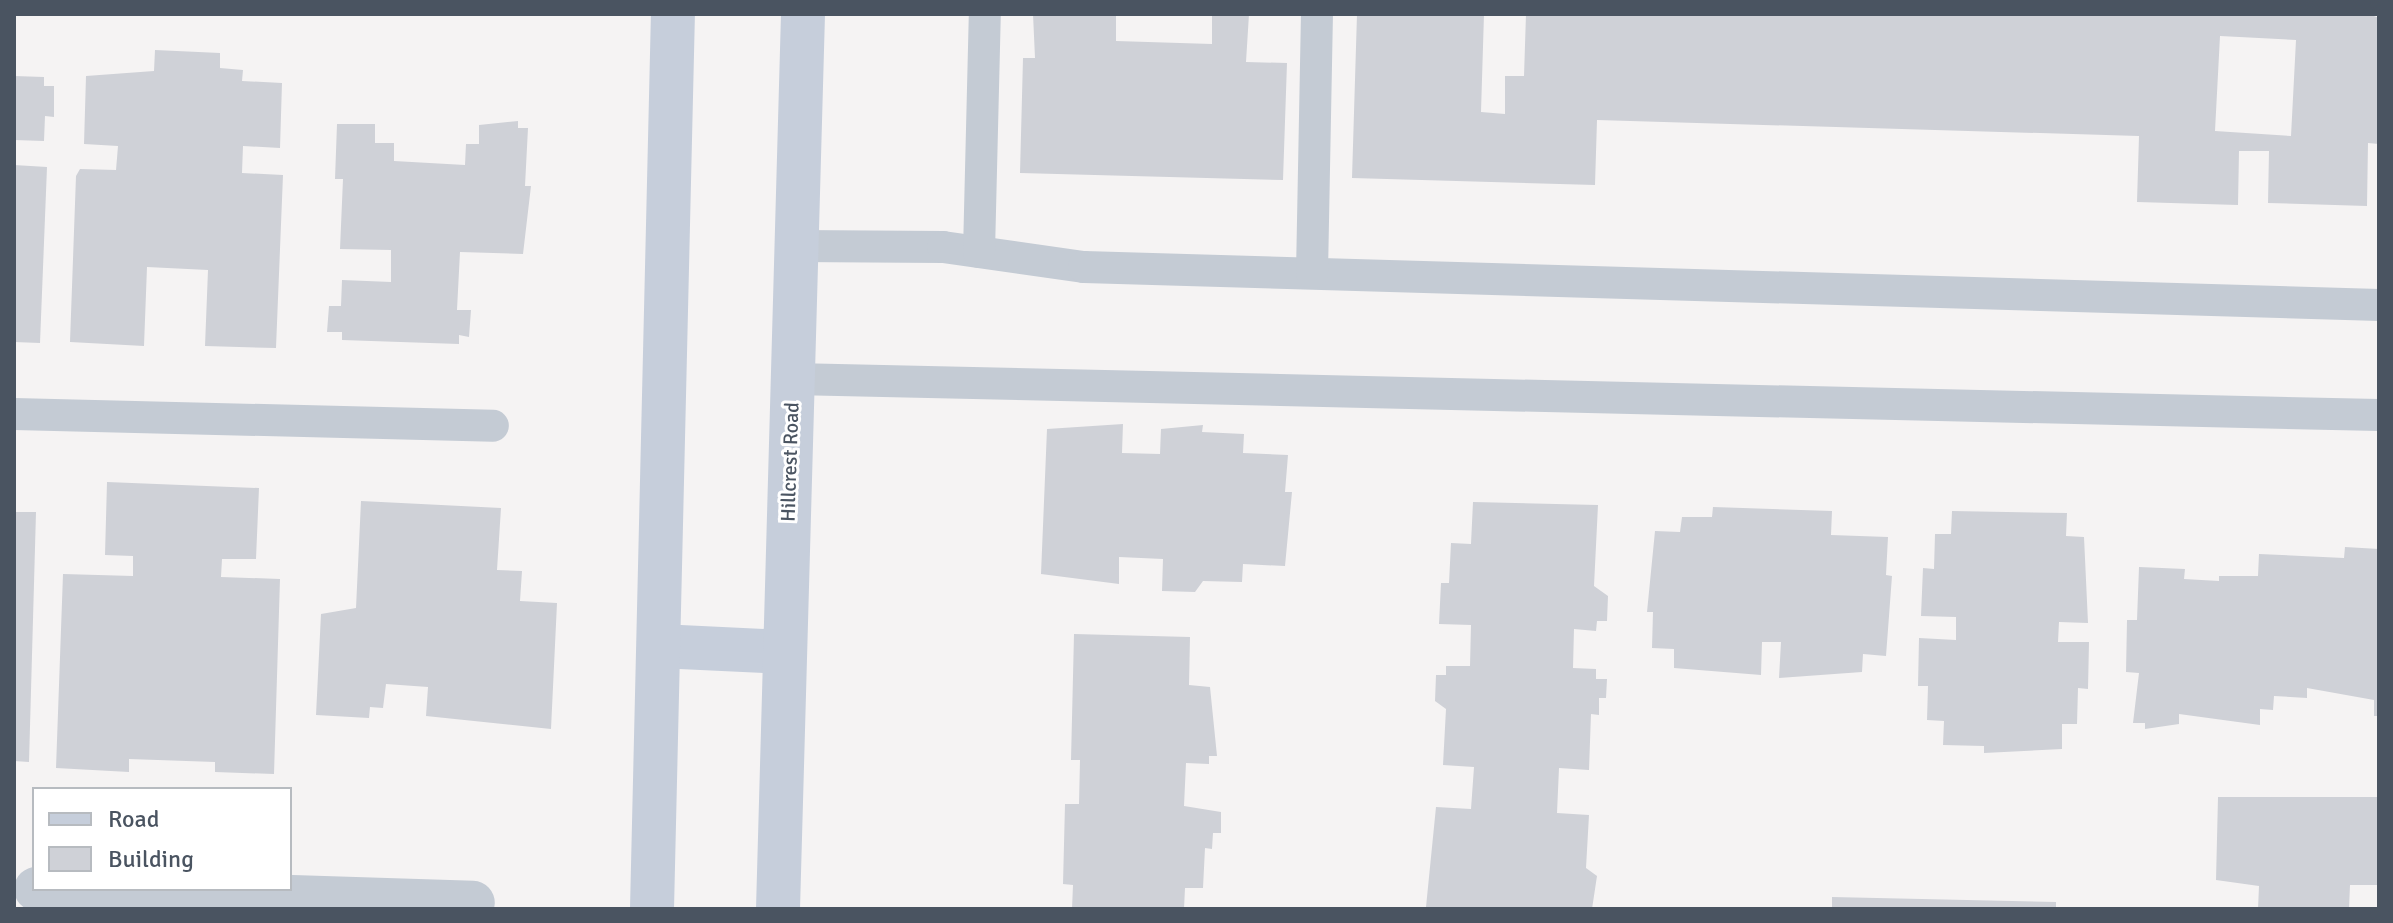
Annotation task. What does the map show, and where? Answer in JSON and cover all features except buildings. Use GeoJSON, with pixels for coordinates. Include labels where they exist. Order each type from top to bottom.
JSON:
{"type":"FeatureCollection","features":[{"type":"Feature","properties":{"kind":"main road"},"geometry":{"type":"LineString","coordinates":[[652,909],[673,14]]}},
{"type":"Feature","properties":{"kind":"main road","name":"Hillcrest Road"},"geometry":{"type":"LineString","coordinates":[[778,909],[803,14]]}},
{"type":"Feature","properties":{"kind":"main road"},"geometry":{"type":"LineString","coordinates":[[659,646],[785,652]]}},
{"type":"Feature","properties":{"kind":"street"},"geometry":{"type":"LineString","coordinates":[[98,891],[473,903]]}},
{"type":"Feature","properties":{"kind":"lane"},"geometry":{"type":"LineString","coordinates":[[979,252],[985,14]]}},
{"type":"Feature","properties":{"kind":"lane"},"geometry":{"type":"LineString","coordinates":[[1312,273],[1317,14]]}},
{"type":"Feature","properties":{"kind":"lane"},"geometry":{"type":"LineString","coordinates":[[796,246],[979,252],[1084,267],[2379,305]]}},
{"type":"Feature","properties":{"kind":"lane"},"geometry":{"type":"LineString","coordinates":[[793,379],[2379,415]]}},
{"type":"Feature","properties":{"kind":"lane"},"geometry":{"type":"LineString","coordinates":[[14,414],[493,426]]}}]}
